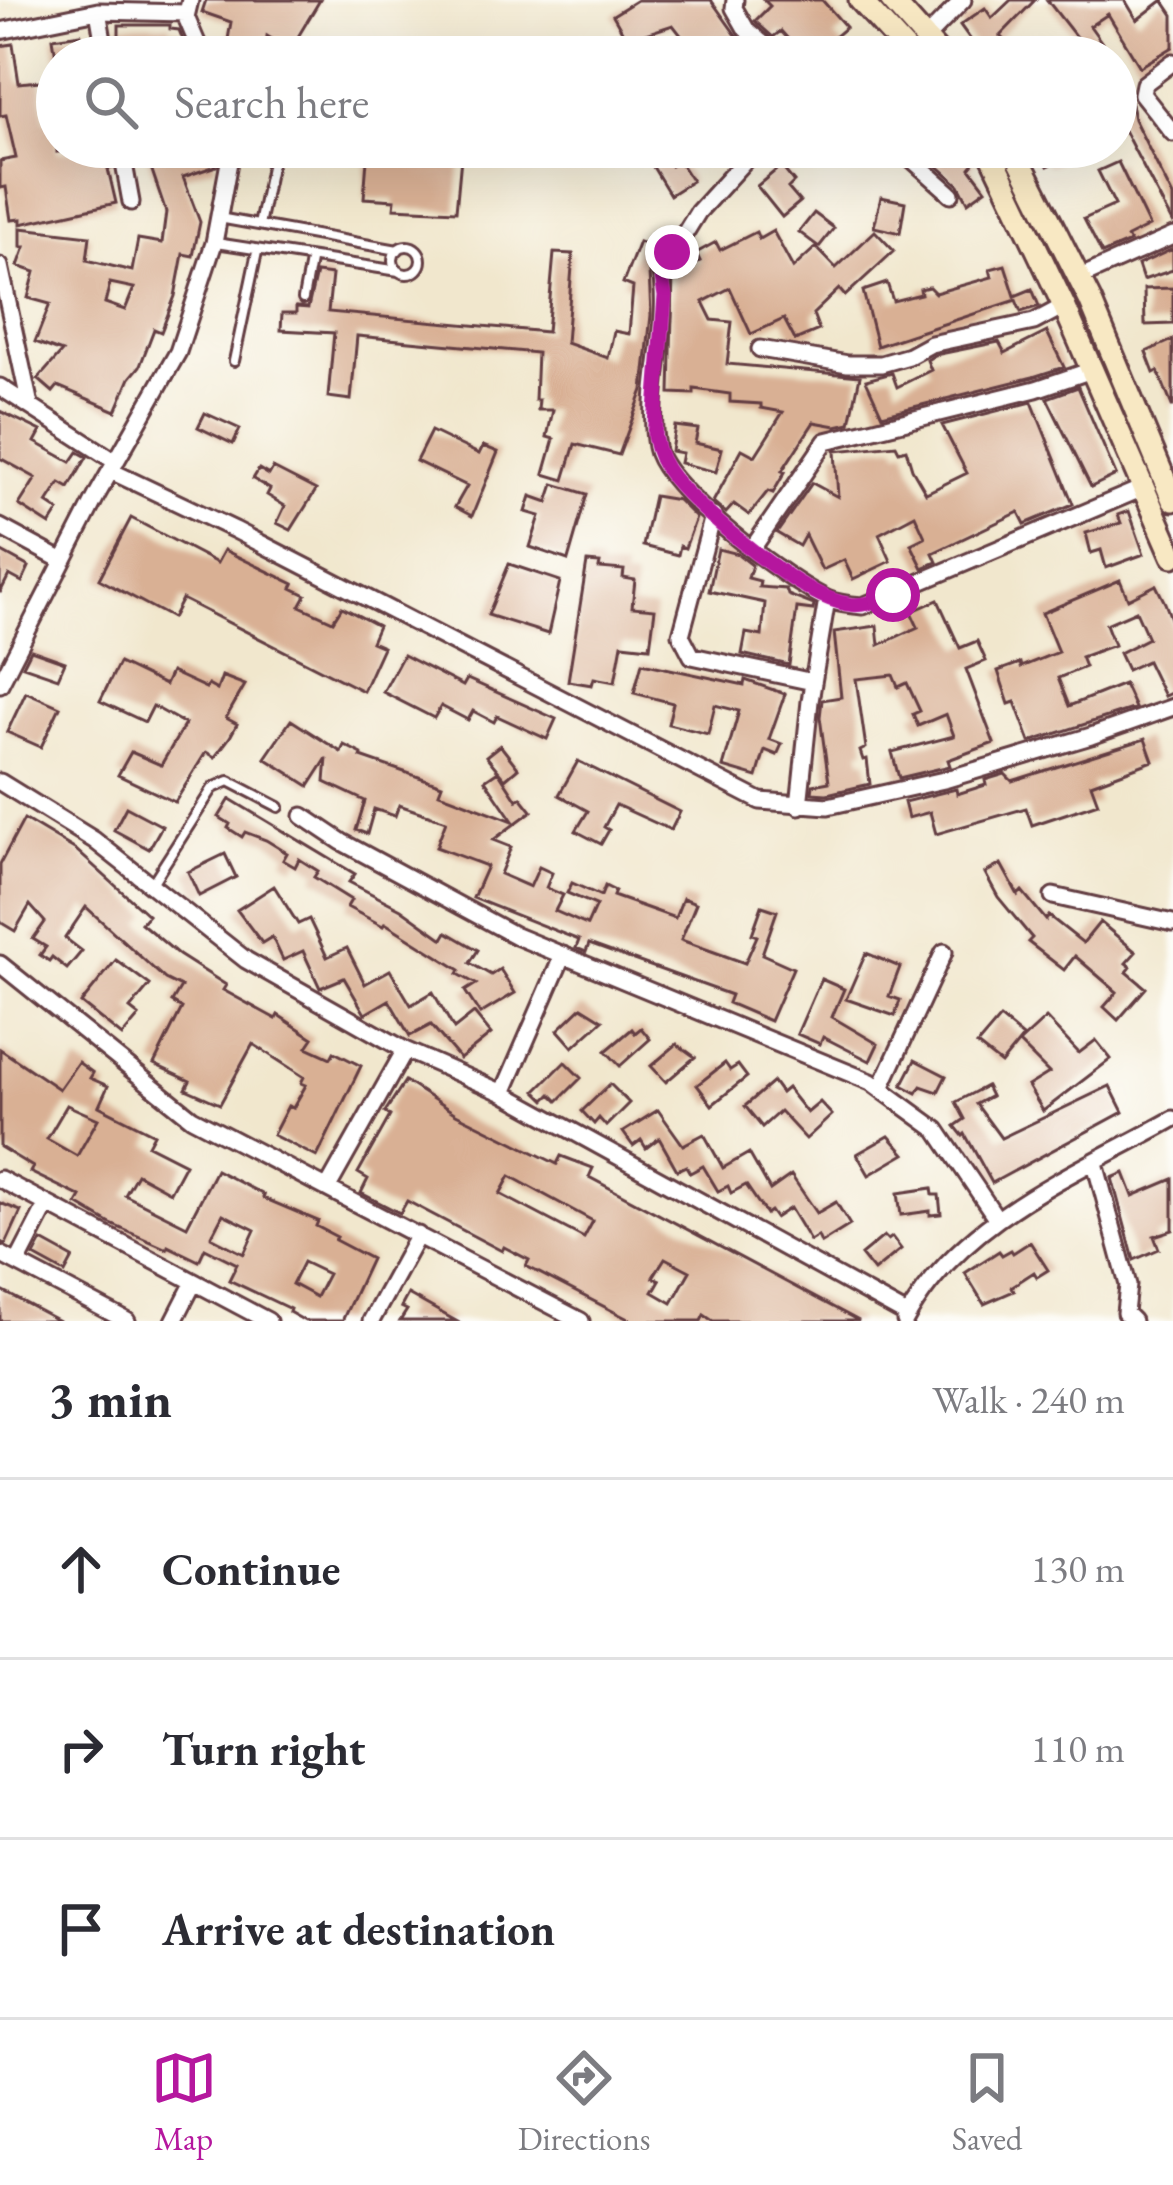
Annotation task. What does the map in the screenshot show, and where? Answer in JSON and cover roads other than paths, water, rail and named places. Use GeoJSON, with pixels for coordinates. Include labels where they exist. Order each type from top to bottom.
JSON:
{"type":"FeatureCollection","features":[{"type":"Feature","properties":{"kind":"main road"},"geometry":{"type":"LineString","coordinates":[[860,0],[893,36]]}},
{"type":"Feature","properties":{"kind":"main road"},"geometry":{"type":"LineString","coordinates":[[891,0],[924,36]]}},
{"type":"Feature","properties":{"kind":"main road"},"geometry":{"type":"LineString","coordinates":[[998,168],[1173,556]]}},
{"type":"Feature","properties":{"kind":"main road"},"geometry":{"type":"LineString","coordinates":[[1023,168],[1078,278],[1173,498]]}},
{"type":"Feature","properties":{"kind":"street"},"geometry":{"type":"LineString","coordinates":[[735,0],[734,8],[754,36]]}},
{"type":"Feature","properties":{"kind":"street"},"geometry":{"type":"LineString","coordinates":[[928,36],[963,0]]}},
{"type":"Feature","properties":{"kind":"street"},"geometry":{"type":"LineString","coordinates":[[0,32],[98,11],[188,6],[197,36]]}},
{"type":"Feature","properties":{"kind":"street"},"geometry":{"type":"LineString","coordinates":[[98,11],[102,36]]}},
{"type":"Feature","properties":{"kind":"street"},"geometry":{"type":"LineString","coordinates":[[1173,62],[1144,84],[1142,94],[1173,133]]}},
{"type":"Feature","properties":{"kind":"street"},"geometry":{"type":"LineString","coordinates":[[125,168],[131,202]]}},
{"type":"Feature","properties":{"kind":"street"},"geometry":{"type":"LineString","coordinates":[[0,684],[98,493],[178,352],[214,243],[229,168]]}},
{"type":"Feature","properties":{"kind":"street"},"geometry":{"type":"LineString","coordinates":[[739,168],[698,212],[661,272],[665,296],[655,418],[657,455],[672,478],[752,549],[826,598],[863,605],[1143,488]]}},
{"type":"Feature","properties":{"kind":"street"},"geometry":{"type":"LineString","coordinates":[[922,168],[951,194]]}},
{"type":"Feature","properties":{"kind":"street"},"geometry":{"type":"LineString","coordinates":[[1078,278],[1173,236]]}},
{"type":"Feature","properties":{"kind":"street"},"geometry":{"type":"LineString","coordinates":[[0,266],[30,405]]}},
{"type":"Feature","properties":{"kind":"street"},"geometry":{"type":"LineString","coordinates":[[760,349],[848,364],[880,364],[931,344],[1034,322],[1064,306]]}},
{"type":"Feature","properties":{"kind":"street"},"geometry":{"type":"LineString","coordinates":[[752,549],[826,441],[1036,389],[1092,370]]}},
{"type":"Feature","properties":{"kind":"street"},"geometry":{"type":"LineString","coordinates":[[0,387],[115,467],[760,801],[828,806],[944,780],[1173,707]]}},
{"type":"Feature","properties":{"kind":"street"},"geometry":{"type":"LineString","coordinates":[[712,516],[681,635],[684,647],[692,656],[813,682]]}},
{"type":"Feature","properties":{"kind":"street"},"geometry":{"type":"LineString","coordinates":[[0,526],[63,561]]}},
{"type":"Feature","properties":{"kind":"street"},"geometry":{"type":"LineString","coordinates":[[799,806],[826,598]]}},
{"type":"Feature","properties":{"kind":"street"},"geometry":{"type":"LineString","coordinates":[[0,782],[94,840],[246,960],[405,1050],[503,1093],[906,1318],[939,1268],[967,1241],[1173,1119]]}},
{"type":"Feature","properties":{"kind":"street"},"geometry":{"type":"LineString","coordinates":[[303,816],[516,936],[881,1088],[938,1130],[998,1219]]}},
{"type":"Feature","properties":{"kind":"street"},"geometry":{"type":"LineString","coordinates":[[1053,896],[1173,923]]}},
{"type":"Feature","properties":{"kind":"street"},"geometry":{"type":"LineString","coordinates":[[881,1088],[944,952]]}},
{"type":"Feature","properties":{"kind":"street"},"geometry":{"type":"LineString","coordinates":[[503,1093],[562,956]]}},
{"type":"Feature","properties":{"kind":"street"},"geometry":{"type":"LineString","coordinates":[[0,964],[192,1118],[581,1321]]}},
{"type":"Feature","properties":{"kind":"street"},"geometry":{"type":"LineString","coordinates":[[328,1187],[405,1050]]}},
{"type":"Feature","properties":{"kind":"street"},"geometry":{"type":"LineString","coordinates":[[1095,1163],[1128,1285],[1125,1313],[1133,1321]]}},
{"type":"Feature","properties":{"kind":"street"},"geometry":{"type":"LineString","coordinates":[[0,1179],[268,1321]]}},
{"type":"Feature","properties":{"kind":"street"},"geometry":{"type":"LineString","coordinates":[[17,1263],[47,1205]]}},
{"type":"Feature","properties":{"kind":"street"},"geometry":{"type":"LineString","coordinates":[[370,1321],[418,1235]]}},
{"type":"Feature","properties":{"kind":"street"},"geometry":{"type":"LineString","coordinates":[[0,1254],[127,1321]]}},
{"type":"Feature","properties":{"kind":"street"},"geometry":{"type":"LineString","coordinates":[[174,1321],[194,1282]]}},
{"type":"Feature","properties":{"kind":"lane"},"geometry":{"type":"LineString","coordinates":[[259,225],[271,168]]}},
{"type":"Feature","properties":{"kind":"lane"},"geometry":{"type":"LineString","coordinates":[[214,243],[411,274],[421,260],[415,249],[398,250],[220,218]]}},
{"type":"Feature","properties":{"kind":"lane"},"geometry":{"type":"LineString","coordinates":[[398,250],[393,261],[399,272]]}},
{"type":"Feature","properties":{"kind":"lane"},"geometry":{"type":"LineString","coordinates":[[234,361],[257,252]]}},
{"type":"Feature","properties":{"kind":"lane"},"geometry":{"type":"LineString","coordinates":[[303,299],[310,261]]}},
{"type":"Feature","properties":{"kind":"lane"},"geometry":{"type":"LineString","coordinates":[[151,886],[213,788],[229,781],[279,807]]}}]}
